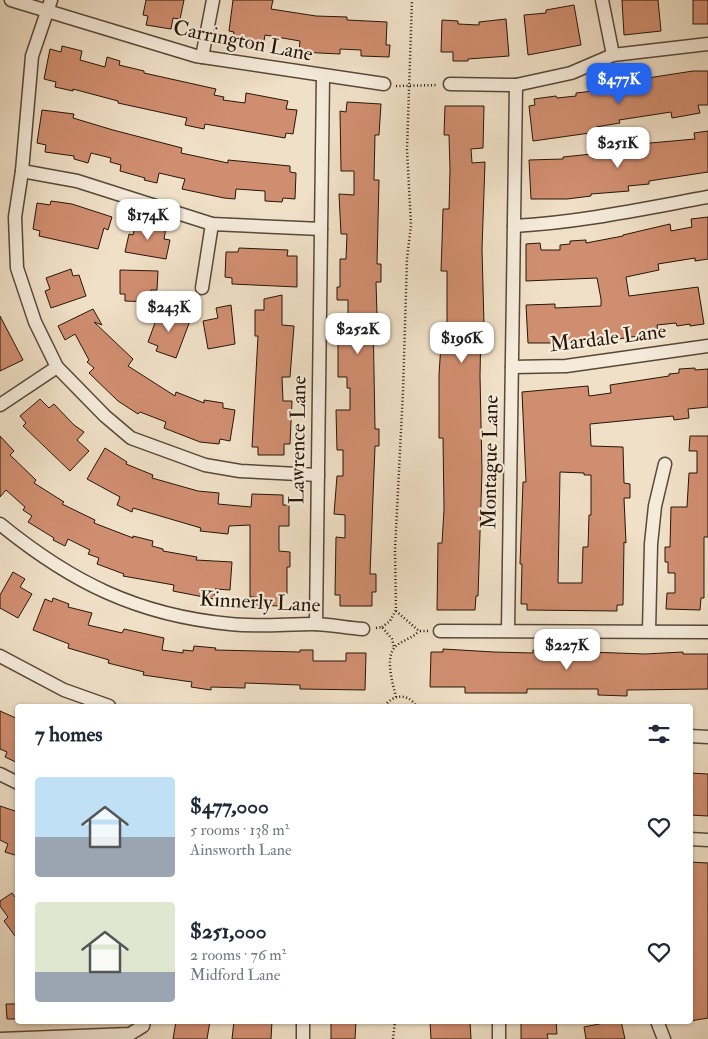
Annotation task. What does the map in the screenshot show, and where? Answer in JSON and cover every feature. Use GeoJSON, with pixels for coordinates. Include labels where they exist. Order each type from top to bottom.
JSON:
{"type":"FeatureCollection","features":[{"type":"Feature","properties":{"kind":"street","name":"Carrington Lane"},"geometry":{"type":"LineString","coordinates":[[11,0],[50,6],[202,57],[384,84]]}},
{"type":"Feature","properties":{"kind":"street"},"geometry":{"type":"LineString","coordinates":[[202,57],[213,0]]}},
{"type":"Feature","properties":{"kind":"street"},"geometry":{"type":"LineString","coordinates":[[602,0],[613,55]]}},
{"type":"Feature","properties":{"kind":"street"},"geometry":{"type":"LineString","coordinates":[[50,6],[32,56],[22,171],[14,217],[18,268],[35,322],[57,368],[105,416],[131,438],[148,445],[205,465],[240,471],[318,475]]}},
{"type":"Feature","properties":{"kind":"street"},"geometry":{"type":"LineString","coordinates":[[450,84],[516,85],[570,72],[613,55],[708,44]]}},
{"type":"Feature","properties":{"kind":"street","name":"Lawrence Lane"},"geometry":{"type":"LineString","coordinates":[[316,624],[323,76]]}},
{"type":"Feature","properties":{"kind":"street","name":"Montague Lane"},"geometry":{"type":"LineString","coordinates":[[508,630],[516,85]]}},
{"type":"Feature","properties":{"kind":"street"},"geometry":{"type":"LineString","coordinates":[[22,171],[77,181],[212,224],[321,229]]}},
{"type":"Feature","properties":{"kind":"street"},"geometry":{"type":"LineString","coordinates":[[514,226],[558,223],[620,215],[708,197]]}},
{"type":"Feature","properties":{"kind":"street"},"geometry":{"type":"LineString","coordinates":[[202,288],[212,224]]}},
{"type":"Feature","properties":{"kind":"street","name":"Mardale Lane"},"geometry":{"type":"LineString","coordinates":[[512,367],[566,366],[708,346]]}},
{"type":"Feature","properties":{"kind":"street"},"geometry":{"type":"LineString","coordinates":[[0,405],[57,368]]}},
{"type":"Feature","properties":{"kind":"street"},"geometry":{"type":"LineString","coordinates":[[649,630],[651,544],[655,506],[665,464]]}},
{"type":"Feature","properties":{"kind":"street","name":"Kinnerly Lane"},"geometry":{"type":"LineString","coordinates":[[0,524],[36,554],[86,584],[130,603],[180,618],[231,625],[316,624],[363,630]]}},
{"type":"Feature","properties":{"kind":"street"},"geometry":{"type":"LineString","coordinates":[[440,631],[649,630],[708,632]]}},
{"type":"Feature","properties":{"kind":"street"},"geometry":{"type":"LineString","coordinates":[[0,656],[64,690],[103,704]]}},
{"type":"Feature","properties":{"kind":"street"},"geometry":{"type":"LineString","coordinates":[[693,736],[708,736]]}},
{"type":"Feature","properties":{"kind":"street"},"geometry":{"type":"LineString","coordinates":[[0,774],[15,782]]}},
{"type":"Feature","properties":{"kind":"street"},"geometry":{"type":"LineString","coordinates":[[693,838],[708,840]]}},
{"type":"Feature","properties":{"kind":"street"},"geometry":{"type":"LineString","coordinates":[[0,1039],[130,1034],[143,1024]]}},
{"type":"Feature","properties":{"kind":"street"},"geometry":{"type":"LineString","coordinates":[[303,1024],[303,1039]]}},
{"type":"Feature","properties":{"kind":"street"},"geometry":{"type":"LineString","coordinates":[[499,1024],[499,1039]]}},
{"type":"Feature","properties":{"kind":"street"},"geometry":{"type":"LineString","coordinates":[[658,1024],[664,1039]]}},
{"type":"Feature","properties":{"kind":"path"},"geometry":{"type":"LineString","coordinates":[[363,630],[382,627],[390,621],[396,610],[395,550],[407,259],[411,225],[408,193],[412,0]]}},
{"type":"Feature","properties":{"kind":"path"},"geometry":{"type":"LineString","coordinates":[[384,84],[409,87],[450,84]]}},
{"type":"Feature","properties":{"kind":"path"},"geometry":{"type":"LineString","coordinates":[[396,610],[419,630]]}},
{"type":"Feature","properties":{"kind":"path"},"geometry":{"type":"LineString","coordinates":[[382,627],[392,639],[394,647]]}},
{"type":"Feature","properties":{"kind":"path"},"geometry":{"type":"LineString","coordinates":[[396,697],[391,669],[391,654],[394,647],[419,630],[440,631]]}},
{"type":"Feature","properties":{"kind":"path"},"geometry":{"type":"LineString","coordinates":[[387,704],[396,697],[410,698],[414,704]]}},
{"type":"Feature","properties":{"kind":"path"},"geometry":{"type":"LineString","coordinates":[[393,1039],[395,1024]]}},
{"type":"Feature","properties":{"kind":"building"},"geometry":{"type":"Polygon","coordinates":[[[146,0],[184,0],[180,19],[173,18],[171,29],[146,25],[148,16],[143,15],[146,0]]]}},
{"type":"Feature","properties":{"kind":"building"},"geometry":{"type":"Polygon","coordinates":[[[233,0],[273,0],[271,9],[316,16],[347,17],[347,20],[387,22],[386,45],[390,45],[389,57],[361,56],[361,50],[340,49],[340,54],[299,52],[300,41],[265,35],[263,47],[232,43],[234,32],[229,31],[233,0]]]}},
{"type":"Feature","properties":{"kind":"building"},"geometry":{"type":"Polygon","coordinates":[[[622,0],[658,0],[661,31],[624,35],[622,0]]]}},
{"type":"Feature","properties":{"kind":"building"},"geometry":{"type":"Polygon","coordinates":[[[693,0],[708,0],[708,24],[693,24],[693,0]]]}},
{"type":"Feature","properties":{"kind":"building"},"geometry":{"type":"Polygon","coordinates":[[[574,5],[581,45],[528,55],[524,15],[546,13],[546,10],[574,5]]]}},
{"type":"Feature","properties":{"kind":"building"},"geometry":{"type":"Polygon","coordinates":[[[506,19],[509,56],[453,61],[453,52],[441,52],[442,20],[458,21],[458,24],[479,25],[479,22],[506,19]]]}},
{"type":"Feature","properties":{"kind":"building"},"geometry":{"type":"Polygon","coordinates":[[[62,46],[82,51],[80,60],[105,67],[107,57],[120,61],[119,65],[144,71],[144,73],[216,89],[214,95],[224,97],[223,100],[245,103],[246,93],[288,101],[286,109],[297,110],[293,134],[286,133],[285,138],[205,124],[204,129],[185,125],[187,118],[118,103],[118,101],[73,89],[73,91],[55,87],[56,82],[44,79],[50,49],[61,52],[62,46]]]}},
{"type":"Feature","properties":{"kind":"building"},"geometry":{"type":"Polygon","coordinates":[[[693,71],[708,71],[708,105],[698,105],[700,113],[672,118],[671,112],[619,120],[620,123],[596,127],[597,132],[533,141],[529,106],[535,105],[534,99],[576,96],[576,93],[610,89],[609,84],[693,71]]]}},
{"type":"Feature","properties":{"kind":"building"},"geometry":{"type":"Polygon","coordinates":[[[347,102],[381,104],[379,135],[375,135],[374,180],[379,180],[377,264],[381,264],[381,282],[376,282],[377,315],[373,315],[375,429],[379,429],[379,446],[375,446],[370,574],[376,574],[376,592],[372,592],[372,606],[340,606],[340,595],[335,595],[336,537],[345,538],[345,515],[334,514],[337,476],[343,476],[343,450],[337,450],[336,410],[350,410],[350,388],[347,388],[347,377],[338,377],[338,322],[348,322],[348,300],[337,300],[337,287],[340,287],[340,259],[346,259],[347,234],[341,234],[339,194],[354,195],[354,171],[341,171],[340,111],[346,112],[347,102]]]}},
{"type":"Feature","properties":{"kind":"building"},"geometry":{"type":"Polygon","coordinates":[[[445,106],[484,106],[483,148],[471,149],[472,163],[485,162],[482,249],[484,325],[481,326],[480,376],[482,471],[478,596],[476,596],[475,610],[437,610],[438,543],[442,543],[444,509],[443,438],[439,438],[439,375],[441,343],[445,343],[447,321],[447,271],[441,271],[443,209],[449,209],[450,170],[449,135],[444,135],[445,106]]]}},
{"type":"Feature","properties":{"kind":"building"},"geometry":{"type":"Polygon","coordinates":[[[42,110],[74,114],[73,118],[182,148],[181,153],[228,163],[228,160],[290,166],[290,172],[296,173],[295,199],[283,198],[282,202],[265,201],[265,191],[236,189],[235,199],[224,198],[182,189],[185,179],[159,173],[157,183],[144,180],[145,178],[120,171],[121,165],[110,162],[111,158],[91,153],[88,163],[74,159],[74,156],[45,152],[46,145],[37,143],[42,110]]]}},
{"type":"Feature","properties":{"kind":"building"},"geometry":{"type":"Polygon","coordinates":[[[708,131],[708,172],[649,181],[649,184],[628,186],[629,191],[591,194],[591,196],[567,199],[531,199],[529,160],[563,159],[563,157],[592,154],[592,158],[629,154],[628,145],[695,139],[694,133],[708,131]]]}},
{"type":"Feature","properties":{"kind":"building"},"geometry":{"type":"Polygon","coordinates":[[[51,201],[72,204],[112,217],[108,230],[104,228],[98,249],[39,236],[40,231],[33,229],[37,203],[50,205],[51,201]]]}},
{"type":"Feature","properties":{"kind":"building"},"geometry":{"type":"Polygon","coordinates":[[[708,217],[708,259],[695,261],[695,258],[658,264],[659,270],[626,277],[629,296],[698,287],[704,324],[690,326],[690,324],[677,326],[676,323],[657,325],[658,333],[592,343],[528,343],[526,305],[555,304],[555,308],[601,306],[601,299],[597,278],[526,281],[526,244],[540,243],[541,250],[560,250],[560,245],[570,244],[570,241],[586,240],[586,243],[670,224],[671,231],[692,227],[691,219],[708,217]]]}},
{"type":"Feature","properties":{"kind":"building"},"geometry":{"type":"Polygon","coordinates":[[[136,222],[166,228],[164,239],[170,240],[166,259],[125,252],[129,234],[133,235],[136,222]]]}},
{"type":"Feature","properties":{"kind":"building"},"geometry":{"type":"Polygon","coordinates":[[[239,248],[288,250],[287,256],[297,256],[297,287],[232,284],[232,278],[225,277],[226,252],[238,252],[239,248]]]}},
{"type":"Feature","properties":{"kind":"building"},"geometry":{"type":"Polygon","coordinates":[[[71,269],[73,276],[79,275],[86,296],[51,308],[45,291],[50,289],[46,278],[71,269]]]}},
{"type":"Feature","properties":{"kind":"building"},"geometry":{"type":"Polygon","coordinates":[[[120,270],[158,271],[157,290],[151,290],[151,302],[125,301],[125,294],[120,294],[120,270]]]}},
{"type":"Feature","properties":{"kind":"building"},"geometry":{"type":"Polygon","coordinates":[[[282,295],[282,325],[294,326],[290,377],[282,377],[283,401],[292,401],[290,444],[284,444],[284,455],[258,455],[258,447],[252,447],[258,336],[255,336],[255,310],[264,310],[264,299],[282,295]]]}},
{"type":"Feature","properties":{"kind":"building"},"geometry":{"type":"Polygon","coordinates":[[[231,305],[235,344],[208,349],[203,321],[218,318],[216,308],[231,305]]]}},
{"type":"Feature","properties":{"kind":"building"},"geometry":{"type":"Polygon","coordinates":[[[93,309],[102,325],[94,322],[133,359],[128,366],[175,396],[176,392],[204,403],[204,400],[223,403],[223,408],[235,410],[230,441],[220,439],[219,444],[200,442],[164,428],[166,422],[140,412],[138,414],[118,401],[89,373],[94,368],[87,362],[89,360],[75,334],[65,340],[58,326],[93,309]]]}},
{"type":"Feature","properties":{"kind":"building"},"geometry":{"type":"Polygon","coordinates":[[[159,312],[170,316],[171,312],[191,318],[176,358],[156,351],[158,346],[148,342],[159,312]]]}},
{"type":"Feature","properties":{"kind":"building"},"geometry":{"type":"Polygon","coordinates":[[[0,316],[23,360],[0,371],[0,316]]]}},
{"type":"Feature","properties":{"kind":"building"},"geometry":{"type":"Polygon","coordinates":[[[679,369],[708,369],[708,407],[688,409],[689,418],[674,420],[673,416],[590,424],[591,446],[623,447],[624,483],[630,484],[630,498],[624,498],[626,543],[624,542],[623,605],[617,605],[617,611],[527,610],[527,604],[521,604],[522,564],[520,564],[523,482],[526,482],[522,392],[588,386],[589,396],[611,393],[610,385],[669,376],[669,374],[679,373],[679,369]],[[560,472],[558,583],[582,583],[583,547],[588,547],[589,515],[591,515],[591,475],[584,475],[584,473],[560,472]]]}},
{"type":"Feature","properties":{"kind":"building"},"geometry":{"type":"Polygon","coordinates":[[[40,399],[49,408],[54,404],[74,425],[84,432],[77,440],[89,451],[70,471],[23,426],[26,423],[20,416],[40,399]]]}},
{"type":"Feature","properties":{"kind":"building"},"geometry":{"type":"Polygon","coordinates":[[[0,436],[14,451],[10,455],[36,480],[34,483],[64,502],[62,504],[95,520],[94,523],[133,538],[133,536],[153,541],[152,546],[163,549],[163,551],[197,557],[196,560],[232,562],[230,590],[215,589],[214,599],[173,591],[174,585],[123,576],[124,574],[97,564],[99,558],[88,554],[90,550],[68,539],[65,546],[53,540],[54,538],[28,522],[32,516],[23,510],[25,507],[6,490],[0,497],[0,436]]]}},
{"type":"Feature","properties":{"kind":"building"},"geometry":{"type":"Polygon","coordinates":[[[690,436],[708,436],[708,537],[704,537],[704,598],[701,598],[700,610],[666,609],[667,593],[675,593],[675,573],[668,573],[668,562],[665,562],[665,547],[670,547],[671,507],[687,507],[689,473],[697,473],[697,451],[689,451],[690,436]]]}},
{"type":"Feature","properties":{"kind":"building"},"geometry":{"type":"Polygon","coordinates":[[[105,448],[127,462],[126,464],[153,475],[152,478],[198,491],[219,493],[218,504],[251,507],[252,494],[283,495],[283,505],[289,505],[289,526],[279,526],[279,551],[290,552],[290,567],[287,567],[287,594],[281,594],[280,606],[255,605],[255,597],[250,597],[250,525],[229,526],[228,534],[200,531],[201,528],[133,508],[132,512],[117,505],[120,497],[87,479],[105,448]]]}},
{"type":"Feature","properties":{"kind":"building"},"geometry":{"type":"Polygon","coordinates":[[[13,572],[25,579],[20,587],[32,594],[18,618],[0,608],[0,595],[13,572]]]}},
{"type":"Feature","properties":{"kind":"building"},"geometry":{"type":"Polygon","coordinates":[[[53,598],[69,604],[68,607],[92,613],[88,625],[122,633],[124,629],[164,638],[162,650],[183,653],[183,650],[193,651],[194,646],[216,648],[215,650],[300,652],[300,650],[313,650],[313,661],[346,661],[346,653],[366,653],[365,690],[300,689],[300,685],[245,683],[245,688],[211,687],[211,690],[191,687],[192,682],[143,675],[144,672],[108,663],[109,660],[68,648],[69,644],[33,630],[45,599],[52,602],[53,598]]]}},
{"type":"Feature","properties":{"kind":"building"},"geometry":{"type":"Polygon","coordinates":[[[443,649],[533,653],[533,650],[708,654],[708,689],[627,690],[627,696],[598,695],[598,689],[527,689],[527,693],[465,693],[465,687],[430,687],[431,652],[443,652],[443,649]]]}},
{"type":"Feature","properties":{"kind":"building"},"geometry":{"type":"Polygon","coordinates":[[[0,711],[15,718],[15,762],[5,757],[7,752],[0,749],[0,711]]]}},
{"type":"Feature","properties":{"kind":"building"},"geometry":{"type":"Polygon","coordinates":[[[693,773],[708,774],[708,816],[693,815],[693,773]]]}},
{"type":"Feature","properties":{"kind":"building"},"geometry":{"type":"Polygon","coordinates":[[[0,806],[15,811],[15,855],[5,852],[8,844],[0,840],[0,806]]]}},
{"type":"Feature","properties":{"kind":"building"},"geometry":{"type":"Polygon","coordinates":[[[693,862],[708,863],[708,1018],[693,1020],[693,862]]]}},
{"type":"Feature","properties":{"kind":"building"},"geometry":{"type":"Polygon","coordinates":[[[12,893],[15,897],[15,936],[4,921],[8,917],[0,906],[0,901],[12,893]]]}},
{"type":"Feature","properties":{"kind":"building"},"geometry":{"type":"Polygon","coordinates":[[[6,1004],[15,1004],[15,1019],[7,1019],[6,1004]]]}},
{"type":"Feature","properties":{"kind":"building"},"geometry":{"type":"Polygon","coordinates":[[[176,1024],[210,1024],[207,1039],[173,1039],[176,1024]]]}},
{"type":"Feature","properties":{"kind":"building"},"geometry":{"type":"Polygon","coordinates":[[[234,1024],[272,1024],[271,1039],[232,1039],[234,1024]]]}},
{"type":"Feature","properties":{"kind":"building"},"geometry":{"type":"Polygon","coordinates":[[[331,1024],[356,1024],[355,1039],[331,1039],[331,1024]]]}},
{"type":"Feature","properties":{"kind":"building"},"geometry":{"type":"Polygon","coordinates":[[[430,1024],[470,1024],[471,1039],[431,1039],[430,1024]]]}},
{"type":"Feature","properties":{"kind":"building"},"geometry":{"type":"Polygon","coordinates":[[[521,1024],[556,1024],[557,1034],[547,1034],[548,1039],[521,1039],[521,1024]]]}},
{"type":"Feature","properties":{"kind":"building"},"geometry":{"type":"Polygon","coordinates":[[[599,1024],[622,1024],[625,1039],[586,1039],[584,1027],[599,1024]]]}}]}
